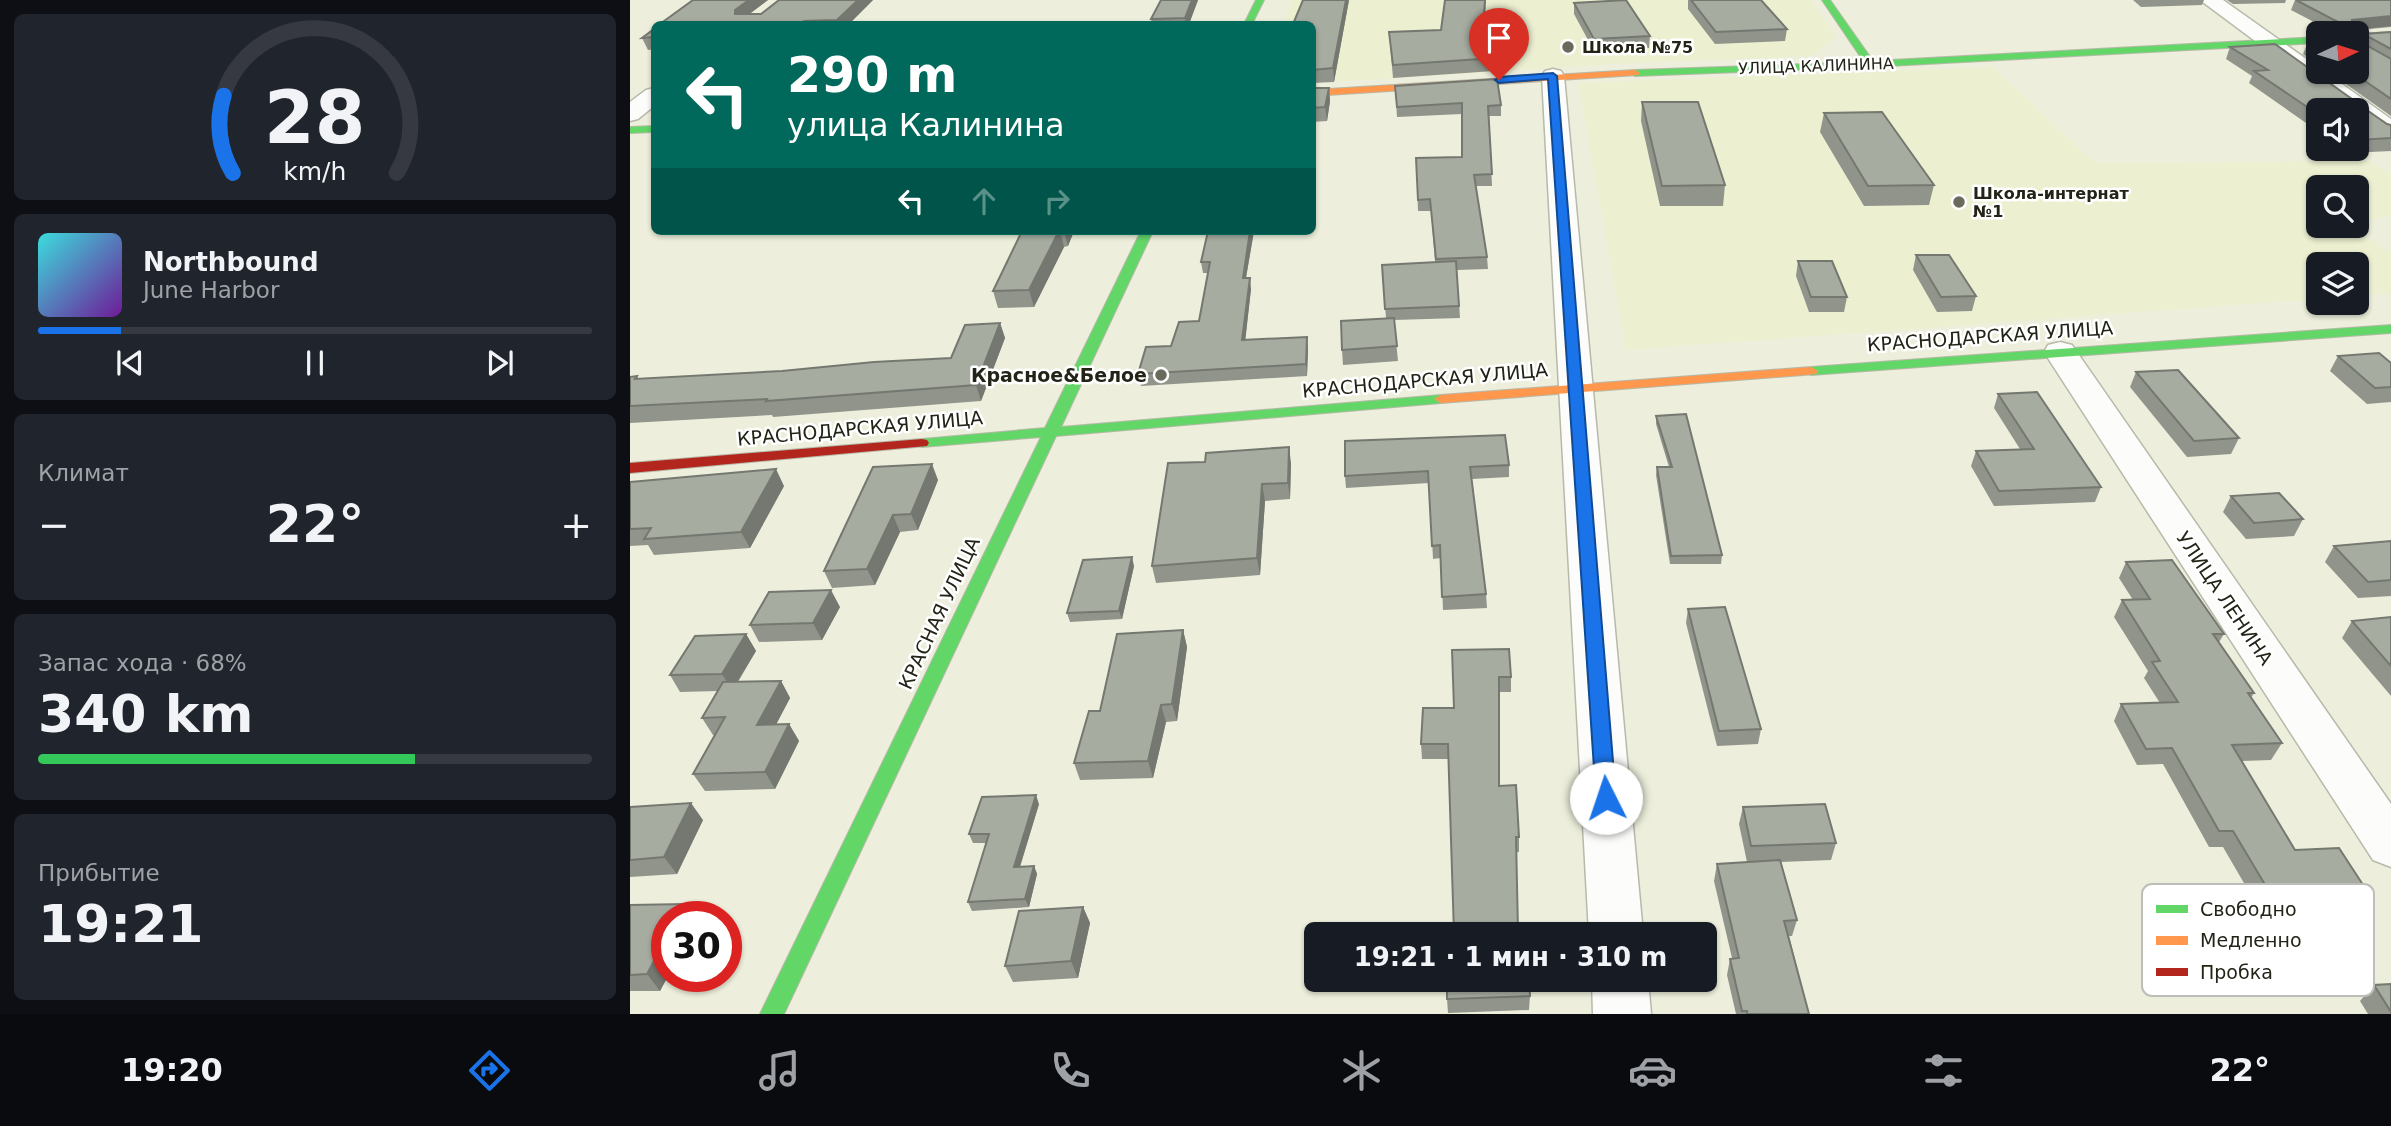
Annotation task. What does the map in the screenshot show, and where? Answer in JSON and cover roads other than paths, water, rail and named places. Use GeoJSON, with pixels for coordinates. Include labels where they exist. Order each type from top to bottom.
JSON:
{"type":"FeatureCollection","features":[{"type":"Feature","properties":{"kind":"street"},"geometry":{"type":"LineString","coordinates":[[1250,21],[1260,0]]}},
{"type":"Feature","properties":{"kind":"street"},"geometry":{"type":"LineString","coordinates":[[1826,0],[1870,64]]}},
{"type":"Feature","properties":{"kind":"street"},"geometry":{"type":"LineString","coordinates":[[2210,0],[2391,130]]}},
{"type":"Feature","properties":{"kind":"street"},"geometry":{"type":"LineString","coordinates":[[2370,36],[2391,35]]}},
{"type":"Feature","properties":{"kind":"street","name":"УЛИЦА КАЛИНИНА"},"geometry":{"type":"LineString","coordinates":[[1316,93],[1553,76],[1870,64],[2306,41]]}},
{"type":"Feature","properties":{"kind":"street"},"geometry":{"type":"LineString","coordinates":[[1553,76],[1615,922]]}},
{"type":"Feature","properties":{"kind":"street"},"geometry":{"type":"LineString","coordinates":[[630,114],[651,97]]}},
{"type":"Feature","properties":{"kind":"street"},"geometry":{"type":"LineString","coordinates":[[630,130],[651,129]]}},
{"type":"Feature","properties":{"kind":"street","name":"КРАСНАЯ УЛИЦА"},"geometry":{"type":"LineString","coordinates":[[772,1014],[1145,235]]}},
{"type":"Feature","properties":{"kind":"street","name":"КРАСНОДАРСКАЯ УЛИЦА"},"geometry":{"type":"LineString","coordinates":[[630,468],[1576,388],[2391,329]]}},
{"type":"Feature","properties":{"kind":"street","name":"УЛИЦА ЛЕНИНА"},"geometry":{"type":"LineString","coordinates":[[2060,352],[2391,845]]}},
{"type":"Feature","properties":{"kind":"street"},"geometry":{"type":"LineString","coordinates":[[1620,992],[1622,1014]]}},
{"type":"Feature","properties":{"kind":"place","name":"Школа №75"},"geometry":{"type":"Point","coordinates":[1568,47]}},
{"type":"Feature","properties":{"kind":"place","name":"Школа-интернат №1"},"geometry":{"type":"Point","coordinates":[1959,202]}},
{"type":"Feature","properties":{"kind":"place","name":"Красное&Белое"},"geometry":{"type":"Point","coordinates":[1161,375]}}]}
